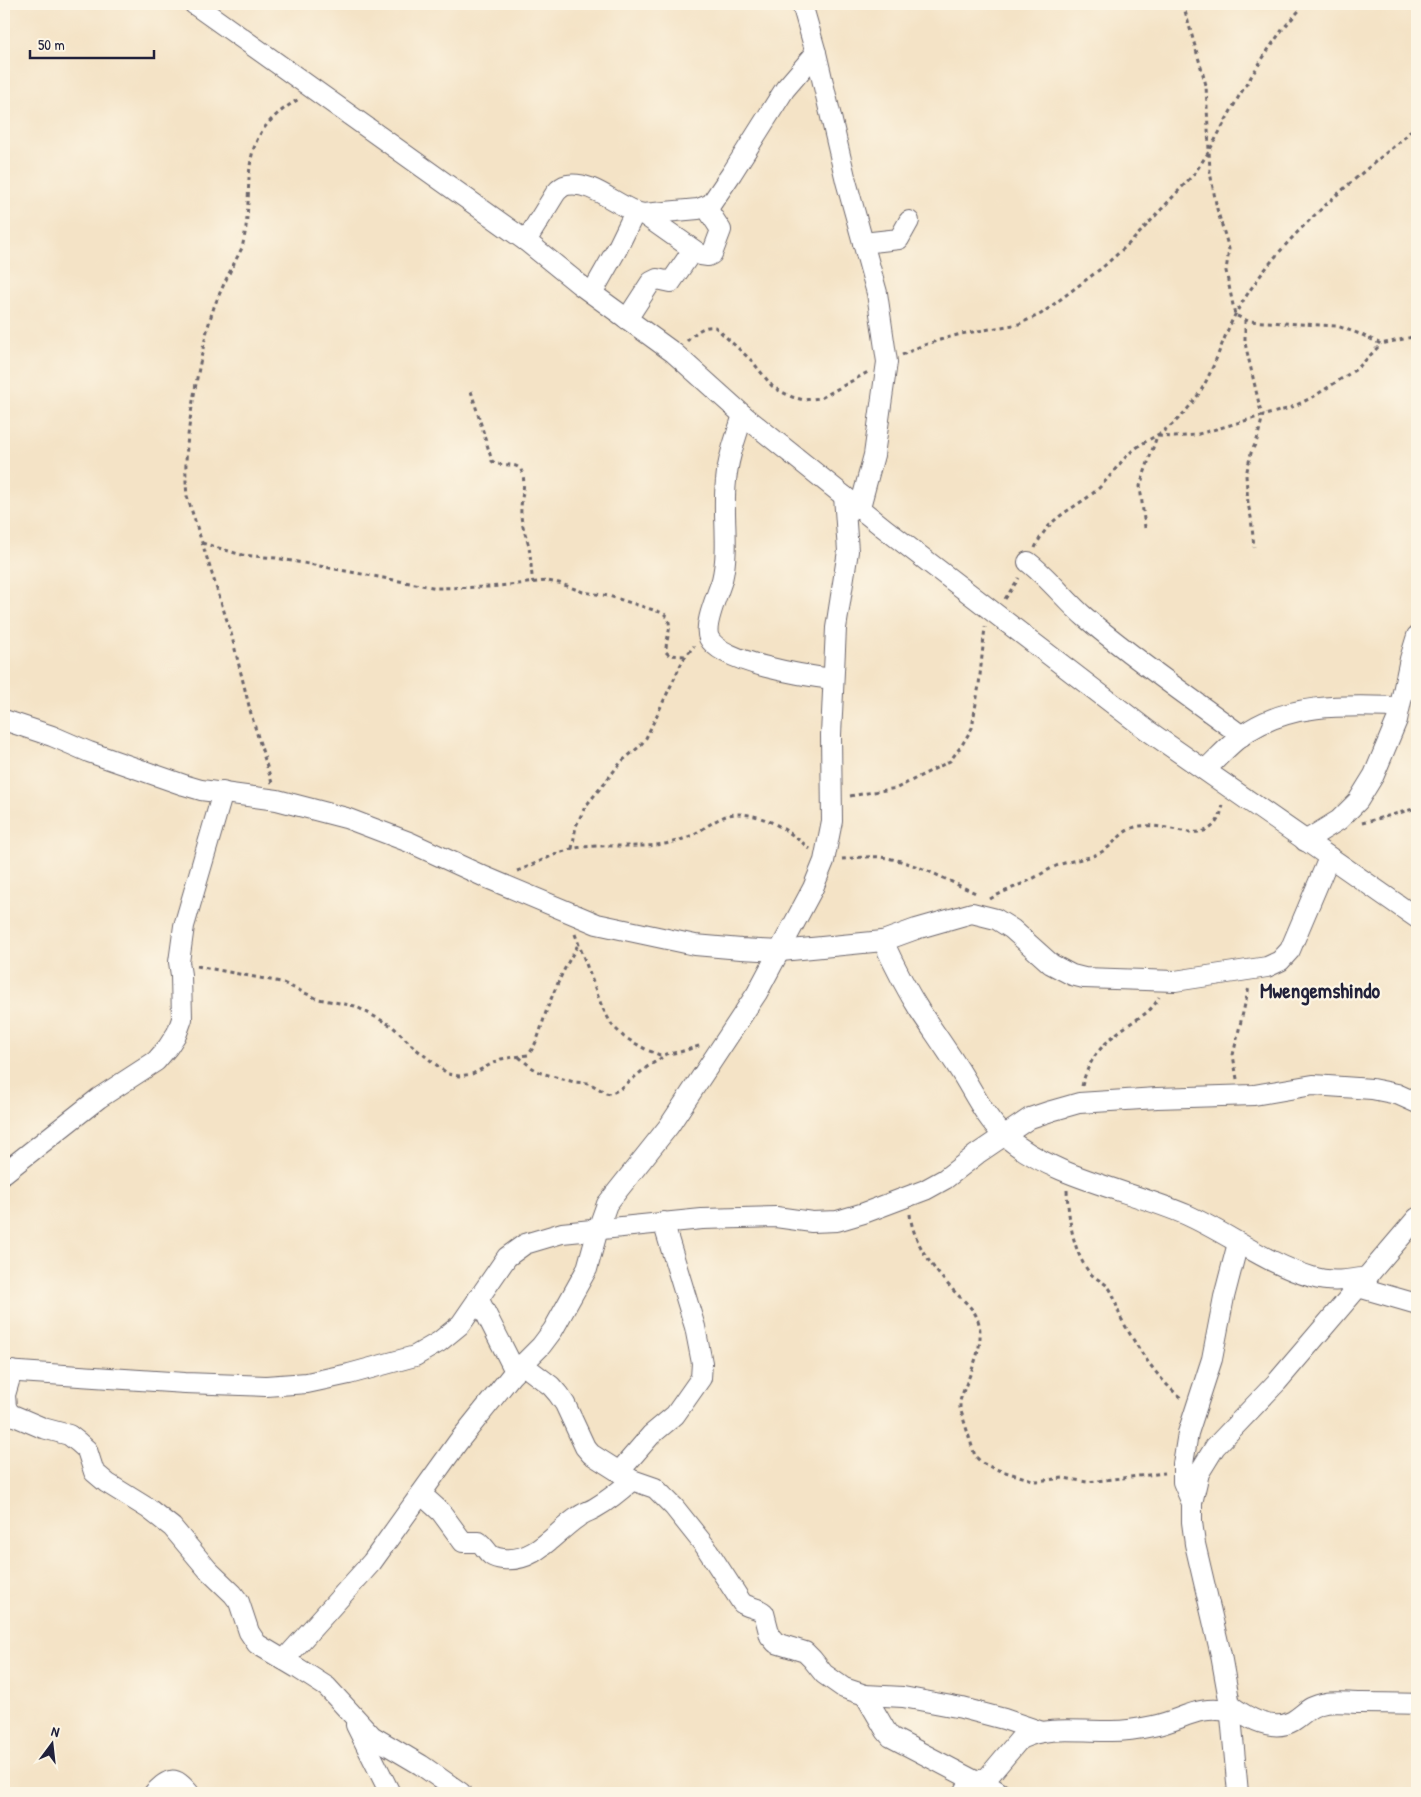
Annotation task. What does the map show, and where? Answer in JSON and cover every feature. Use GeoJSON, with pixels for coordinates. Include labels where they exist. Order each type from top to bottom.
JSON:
{"type":"FeatureCollection","features":[{"type":"Feature","properties":{"kind":"street"},"geometry":{"type":"LineString","coordinates":[[194,4],[316,89],[526,241],[592,293],[674,353],[743,415],[884,528],[1147,730],[1417,918]]}},
{"type":"Feature","properties":{"kind":"street"},"geometry":{"type":"LineString","coordinates":[[284,1660],[372,1562],[458,1442],[519,1368],[541,1346],[566,1308],[587,1268],[607,1204],[669,1126],[758,994],[813,888],[824,860],[832,821],[831,735],[836,628],[848,551],[852,502],[874,455],[886,362],[877,293],[846,181],[816,53],[802,4]]}},
{"type":"Feature","properties":{"kind":"street"},"geometry":{"type":"LineString","coordinates":[[639,213],[698,209],[706,207],[716,199],[784,89],[816,53]]}},
{"type":"Feature","properties":{"kind":"street"},"geometry":{"type":"LineString","coordinates":[[526,241],[554,194],[567,185],[585,187],[599,192],[639,213],[701,255],[708,256],[712,254],[720,234],[720,227],[706,207]]}},
{"type":"Feature","properties":{"kind":"street"},"geometry":{"type":"LineString","coordinates":[[592,293],[639,213]]}},
{"type":"Feature","properties":{"kind":"street"},"geometry":{"type":"LineString","coordinates":[[863,243],[899,239],[909,221]]}},
{"type":"Feature","properties":{"kind":"street"},"geometry":{"type":"LineString","coordinates":[[628,319],[651,282],[657,280],[671,282],[694,250]]}},
{"type":"Feature","properties":{"kind":"street"},"geometry":{"type":"LineString","coordinates":[[743,415],[728,463],[723,577],[707,628],[709,638],[716,646],[736,657],[796,674],[833,679]]}},
{"type":"Feature","properties":{"kind":"street"},"geometry":{"type":"LineString","coordinates":[[1028,562],[1051,582],[1084,617],[1111,639],[1242,736]]}},
{"type":"Feature","properties":{"kind":"street"},"geometry":{"type":"LineString","coordinates":[[1305,841],[1339,820],[1358,801],[1374,776],[1397,720],[1417,636]]}},
{"type":"Feature","properties":{"kind":"street"},"geometry":{"type":"LineString","coordinates":[[1205,770],[1250,730],[1273,719],[1302,709],[1399,707]]}},
{"type":"Feature","properties":{"kind":"street"},"geometry":{"type":"LineString","coordinates":[[4,720],[52,736],[162,779],[201,790],[277,800],[371,826],[597,924],[695,945],[781,951],[883,941],[977,904],[1012,929],[1051,964],[1072,975],[1095,979],[1175,981],[1266,967],[1280,961],[1290,950],[1330,858]]}},
{"type":"Feature","properties":{"kind":"street"},"geometry":{"type":"LineString","coordinates":[[4,1174],[99,1098],[156,1060],[168,1048],[177,1034],[182,1019],[179,962],[188,909],[223,792]]}},
{"type":"Feature","properties":{"kind":"street"},"geometry":{"type":"LineString","coordinates":[[883,941],[920,1010],[989,1119],[1004,1136],[1022,1149],[1096,1184],[1142,1198],[1188,1216],[1291,1270],[1314,1278],[1363,1282],[1417,1304]]}},
{"type":"Feature","properties":{"kind":"street"},"geometry":{"type":"LineString","coordinates":[[461,1793],[421,1765],[372,1736],[327,1687],[256,1644],[247,1627],[239,1602],[208,1570],[172,1527],[127,1494],[107,1484],[94,1472],[87,1450],[69,1435],[36,1426],[10,1414],[6,1407],[5,1395],[8,1371],[185,1383],[266,1386],[307,1383],[415,1356],[439,1342],[460,1324],[507,1257],[524,1244],[562,1233],[663,1222],[752,1217],[837,1222],[911,1196],[946,1179],[1030,1118],[1079,1104],[1158,1098],[1254,1095],[1297,1087],[1333,1086],[1397,1094],[1417,1103]]}},
{"type":"Feature","properties":{"kind":"street"},"geometry":{"type":"LineString","coordinates":[[1238,1793],[1230,1708],[1221,1655],[1195,1544],[1192,1522],[1192,1503],[1199,1473],[1215,1447],[1277,1382],[1417,1218]]}},
{"type":"Feature","properties":{"kind":"street"},"geometry":{"type":"LineString","coordinates":[[421,1494],[441,1512],[463,1542],[479,1542],[488,1554],[504,1560],[530,1555],[577,1517],[608,1500],[651,1435],[675,1414],[701,1378],[702,1363],[695,1327],[663,1222]]}},
{"type":"Feature","properties":{"kind":"street"},"geometry":{"type":"LineString","coordinates":[[1192,1503],[1183,1482],[1188,1433],[1212,1359],[1224,1297],[1238,1242]]}},
{"type":"Feature","properties":{"kind":"street"},"geometry":{"type":"LineString","coordinates":[[478,1298],[519,1368],[551,1386],[558,1394],[585,1447],[591,1454],[625,1476],[655,1488],[674,1507],[705,1546],[742,1603],[764,1613],[770,1636],[776,1643],[805,1652],[832,1681],[844,1688],[866,1695],[903,1697],[933,1702],[1004,1719],[1042,1732]]}},
{"type":"Feature","properties":{"kind":"street"},"geometry":{"type":"LineString","coordinates":[[866,1695],[891,1737],[975,1785],[1000,1793]]}},
{"type":"Feature","properties":{"kind":"street"},"geometry":{"type":"LineString","coordinates":[[975,1785],[998,1767],[1020,1739],[1027,1735],[1042,1732],[1063,1730],[1130,1730],[1169,1723],[1201,1710],[1230,1708],[1258,1721],[1278,1726],[1292,1722],[1312,1706],[1328,1702],[1417,1704]]}},
{"type":"Feature","properties":{"kind":"street"},"geometry":{"type":"LineString","coordinates":[[352,1716],[390,1793]]}},
{"type":"Feature","properties":{"kind":"street"},"geometry":{"type":"LineString","coordinates":[[154,1793],[164,1783],[173,1780],[178,1781],[189,1793]]}},
{"type":"Feature","properties":{"kind":"path"},"geometry":{"type":"LineString","coordinates":[[1183,4],[1206,85],[1208,153],[1217,209],[1229,249],[1226,271],[1235,316]]}},
{"type":"Feature","properties":{"kind":"path"},"geometry":{"type":"LineString","coordinates":[[674,353],[703,328],[715,327],[752,361],[772,386],[804,400],[821,398],[886,362],[921,346],[961,334],[1019,324],[1041,314],[1102,267],[1133,240],[1194,174],[1268,50],[1282,30],[1305,4]]}},
{"type":"Feature","properties":{"kind":"path"},"geometry":{"type":"LineString","coordinates":[[277,800],[251,714],[231,633],[201,543],[188,496],[186,479],[189,424],[204,344],[214,308],[242,248],[251,156],[258,138],[270,120],[287,106],[316,89]]}},
{"type":"Feature","properties":{"kind":"path"},"geometry":{"type":"LineString","coordinates":[[832,801],[897,788],[950,760],[972,728],[979,685],[984,630],[993,613],[1028,562],[1041,534],[1054,519],[1098,489],[1136,448],[1163,433],[1180,418],[1200,392],[1235,316],[1272,260],[1317,212],[1405,137],[1417,124]]}},
{"type":"Feature","properties":{"kind":"path"},"geometry":{"type":"LineString","coordinates":[[1235,316],[1259,322],[1337,326],[1354,331],[1381,344]]}},
{"type":"Feature","properties":{"kind":"path"},"geometry":{"type":"LineString","coordinates":[[1245,320],[1245,343],[1263,415],[1246,475],[1254,547]]}},
{"type":"Feature","properties":{"kind":"path"},"geometry":{"type":"LineString","coordinates":[[1157,436],[1175,437],[1195,434],[1290,408],[1313,397],[1358,368],[1381,344],[1417,336]]}},
{"type":"Feature","properties":{"kind":"path"},"geometry":{"type":"LineString","coordinates":[[471,390],[492,461],[496,464],[517,466],[522,471],[522,526],[529,547],[533,582]]}},
{"type":"Feature","properties":{"kind":"path"},"geometry":{"type":"LineString","coordinates":[[1145,528],[1140,486],[1157,436]]}},
{"type":"Feature","properties":{"kind":"path"},"geometry":{"type":"LineString","coordinates":[[201,543],[242,556],[276,558],[437,588],[480,588],[547,581],[574,590],[609,596],[655,609],[668,617],[670,624],[666,652],[686,656]]}},
{"type":"Feature","properties":{"kind":"path"},"geometry":{"type":"LineString","coordinates":[[572,850],[576,826],[585,807],[622,761],[639,747],[646,738],[686,656],[707,628]]}},
{"type":"Feature","properties":{"kind":"path"},"geometry":{"type":"LineString","coordinates":[[513,872],[556,854],[582,847],[659,845],[688,837],[720,818],[737,814],[770,820],[824,860],[871,857],[905,863],[934,874],[959,887],[977,904],[1056,866],[1098,854],[1129,829],[1140,826],[1160,826],[1193,833],[1205,832],[1217,823],[1222,811],[1227,786]]}},
{"type":"Feature","properties":{"kind":"path"},"geometry":{"type":"LineString","coordinates":[[1361,823],[1417,808]]}},
{"type":"Feature","properties":{"kind":"path"},"geometry":{"type":"LineString","coordinates":[[567,912],[602,1007],[612,1025],[624,1036],[647,1050],[660,1054],[705,1044]]}},
{"type":"Feature","properties":{"kind":"path"},"geometry":{"type":"LineString","coordinates":[[179,962],[281,982],[318,999],[355,1006],[392,1026],[416,1049],[448,1074],[459,1076],[472,1074],[501,1059],[528,1055],[532,1050],[558,982],[578,945]]}},
{"type":"Feature","properties":{"kind":"path"},"geometry":{"type":"LineString","coordinates":[[1253,969],[1233,1055],[1239,1082],[1254,1095]]}},
{"type":"Feature","properties":{"kind":"path"},"geometry":{"type":"LineString","coordinates":[[1079,1104],[1084,1078],[1094,1054],[1112,1037],[1152,1009],[1159,997],[1162,980]]}},
{"type":"Feature","properties":{"kind":"path"},"geometry":{"type":"LineString","coordinates":[[519,1057],[531,1068],[541,1073],[574,1082],[589,1083],[610,1094],[620,1089],[647,1067],[669,1053]]}},
{"type":"Feature","properties":{"kind":"path"},"geometry":{"type":"LineString","coordinates":[[1068,1172],[1067,1196],[1070,1220],[1074,1239],[1084,1263],[1092,1274],[1105,1282],[1109,1288],[1121,1318],[1156,1374],[1167,1387],[1188,1404],[1195,1414]]}},
{"type":"Feature","properties":{"kind":"path"},"geometry":{"type":"LineString","coordinates":[[911,1196],[910,1216],[914,1232],[921,1247],[935,1269],[975,1312],[979,1322],[978,1350],[960,1401],[960,1408],[972,1450],[982,1463],[1010,1474],[1036,1481],[1064,1478],[1100,1482],[1183,1471]]}},
{"type":"Feature","properties":{"kind":"district","name":"Mwengemshindo"},"geometry":{"type":"Point","coordinates":[1320,990]}}]}
